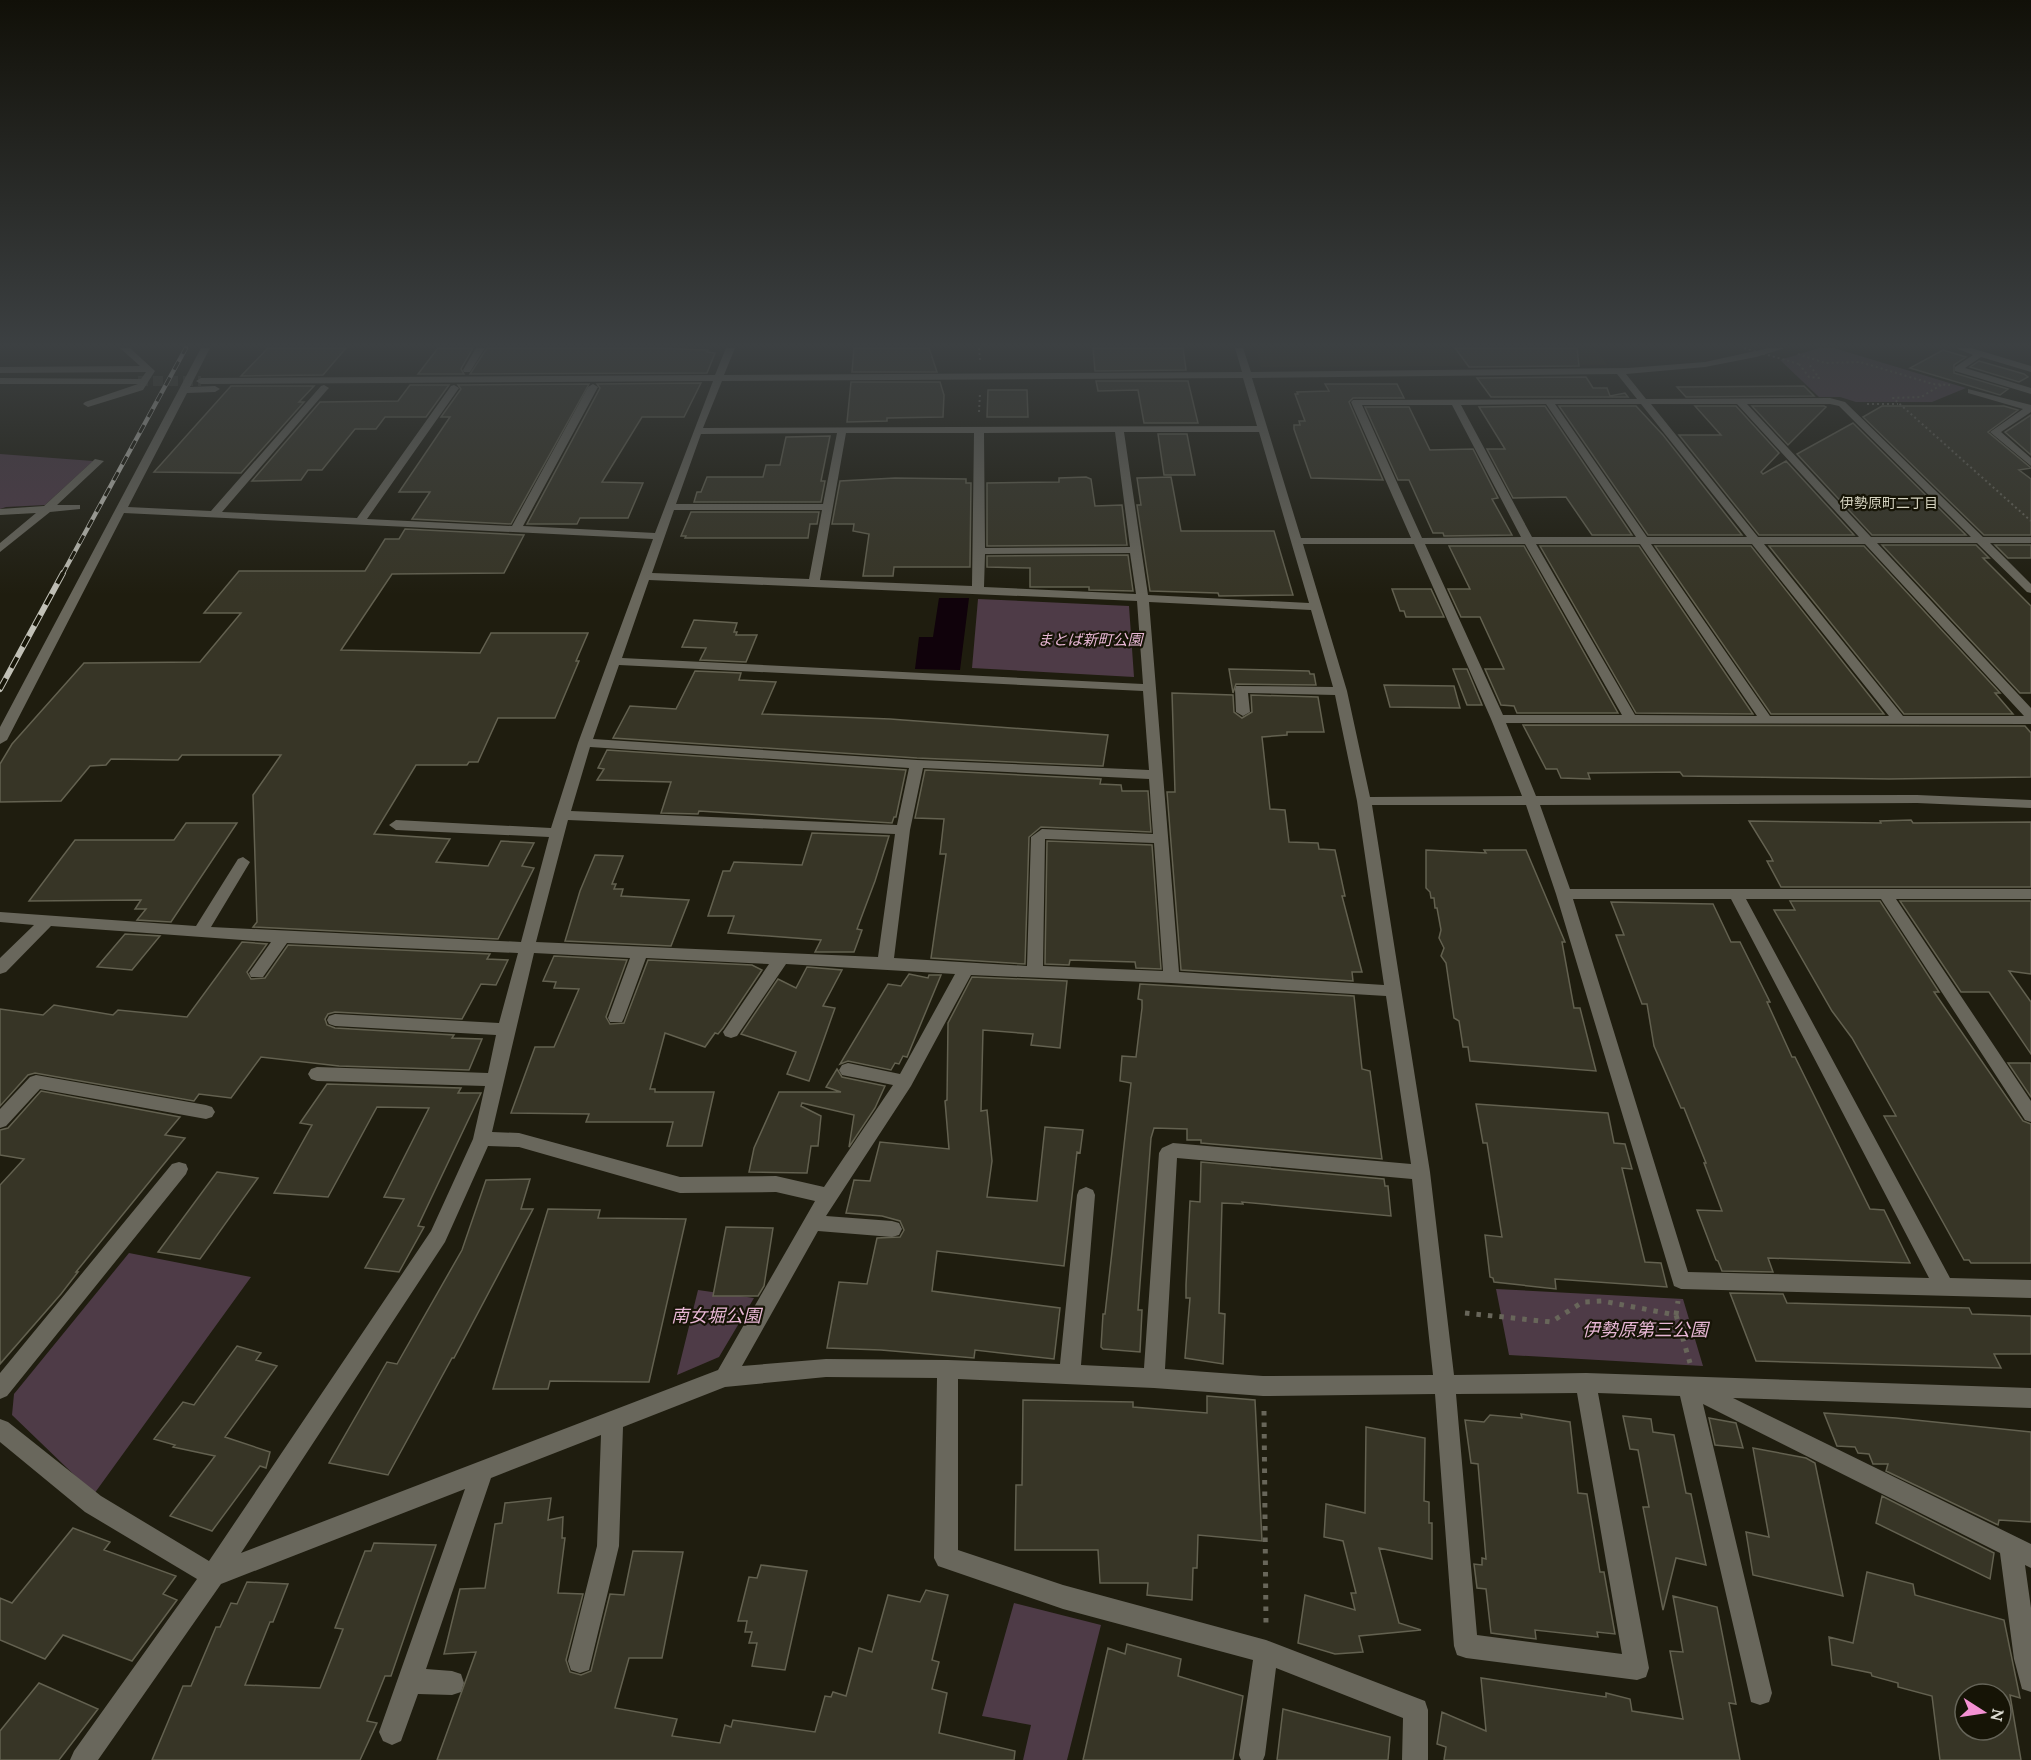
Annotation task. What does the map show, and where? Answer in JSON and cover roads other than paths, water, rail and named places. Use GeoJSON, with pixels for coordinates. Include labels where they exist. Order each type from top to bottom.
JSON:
{"type":"FeatureCollection","features":[{"type":"Feature","properties":{"kind":"street"},"geometry":{"type":"LineString","coordinates":[[0,740],[164,430]]}},
{"type":"Feature","properties":{"kind":"street"},"geometry":{"type":"LineString","coordinates":[[212,516],[287,430]]}},
{"type":"Feature","properties":{"kind":"street"},"geometry":{"type":"LineString","coordinates":[[360,521],[424,430]]}},
{"type":"Feature","properties":{"kind":"street"},"geometry":{"type":"LineString","coordinates":[[517,527],[570,430]]}},
{"type":"Feature","properties":{"kind":"street"},"geometry":{"type":"LineString","coordinates":[[83,1760],[213,1576],[438,1236],[482,1139],[506,1029],[560,824],[585,743],[697,431],[961,430]]}},
{"type":"Feature","properties":{"kind":"street"},"geometry":{"type":"LineString","coordinates":[[978,590],[979,430]]}},
{"type":"Feature","properties":{"kind":"street"},"geometry":{"type":"LineString","coordinates":[[1119,430],[1137,550],[1151,688],[1171,977]]}},
{"type":"Feature","properties":{"kind":"street"},"geometry":{"type":"LineString","coordinates":[[1262,430],[1341,692],[1364,801],[1421,1172],[1445,1386],[1466,1646],[1637,1668],[1586,1383]]}},
{"type":"Feature","properties":{"kind":"street"},"geometry":{"type":"LineString","coordinates":[[1369,430],[1498,719],[1531,800],[1564,894],[1681,1280],[2031,1289]]}},
{"type":"Feature","properties":{"kind":"street"},"geometry":{"type":"LineString","coordinates":[[1470,430],[1528,540],[1631,719]]}},
{"type":"Feature","properties":{"kind":"street"},"geometry":{"type":"LineString","coordinates":[[1569,430],[1765,718]]}},
{"type":"Feature","properties":{"kind":"street"},"geometry":{"type":"LineString","coordinates":[[1668,430],[1898,718]]}},
{"type":"Feature","properties":{"kind":"street"},"geometry":{"type":"LineString","coordinates":[[1766,430],[2031,718]]}},
{"type":"Feature","properties":{"kind":"street"},"geometry":{"type":"LineString","coordinates":[[1869,430],[2031,590]]}},
{"type":"Feature","properties":{"kind":"street"},"geometry":{"type":"LineString","coordinates":[[1998,430],[1995,432],[2031,463]]}},
{"type":"Feature","properties":{"kind":"street"},"geometry":{"type":"LineString","coordinates":[[814,584],[842,431]]}},
{"type":"Feature","properties":{"kind":"street"},"geometry":{"type":"LineString","coordinates":[[0,549],[99,461]]}},
{"type":"Feature","properties":{"kind":"street"},"geometry":{"type":"LineString","coordinates":[[0,512],[76,507]]}},
{"type":"Feature","properties":{"kind":"street"},"geometry":{"type":"LineString","coordinates":[[669,507],[829,507]]}},
{"type":"Feature","properties":{"kind":"street"},"geometry":{"type":"LineString","coordinates":[[121,510],[212,516],[517,527],[659,536]]}},
{"type":"Feature","properties":{"kind":"street"},"geometry":{"type":"LineString","coordinates":[[1295,541],[2031,540]]}},
{"type":"Feature","properties":{"kind":"street"},"geometry":{"type":"LineString","coordinates":[[980,551],[1137,550]]}},
{"type":"Feature","properties":{"kind":"street"},"geometry":{"type":"LineString","coordinates":[[646,576],[1142,597],[1316,607]]}},
{"type":"Feature","properties":{"kind":"street"},"geometry":{"type":"LineString","coordinates":[[615,661],[1151,688]]}},
{"type":"Feature","properties":{"kind":"street"},"geometry":{"type":"LineString","coordinates":[[1243,712],[1241,689],[1341,692]]}},
{"type":"Feature","properties":{"kind":"street"},"geometry":{"type":"LineString","coordinates":[[1498,719],[2031,718]]}},
{"type":"Feature","properties":{"kind":"street"},"geometry":{"type":"LineString","coordinates":[[585,743],[917,764],[1157,775]]}},
{"type":"Feature","properties":{"kind":"street"},"geometry":{"type":"LineString","coordinates":[[885,963],[903,830],[917,764]]}},
{"type":"Feature","properties":{"kind":"street"},"geometry":{"type":"LineString","coordinates":[[1364,801],[1917,799],[2031,804]]}},
{"type":"Feature","properties":{"kind":"street"},"geometry":{"type":"LineString","coordinates":[[396,825],[560,824],[903,830]]}},
{"type":"Feature","properties":{"kind":"street"},"geometry":{"type":"LineString","coordinates":[[1035,971],[1038,837],[1042,834],[1162,839]]}},
{"type":"Feature","properties":{"kind":"street"},"geometry":{"type":"LineString","coordinates":[[201,930],[243,862]]}},
{"type":"Feature","properties":{"kind":"street"},"geometry":{"type":"LineString","coordinates":[[1564,894],[2031,894]]}},
{"type":"Feature","properties":{"kind":"street"},"geometry":{"type":"LineString","coordinates":[[1736,894],[1944,1287]]}},
{"type":"Feature","properties":{"kind":"street"},"geometry":{"type":"LineString","coordinates":[[1885,894],[2031,1115]]}},
{"type":"Feature","properties":{"kind":"street"},"geometry":{"type":"LineString","coordinates":[[0,917],[283,937],[885,963],[1392,990]]}},
{"type":"Feature","properties":{"kind":"street"},"geometry":{"type":"LineString","coordinates":[[0,968],[48,920]]}},
{"type":"Feature","properties":{"kind":"street"},"geometry":{"type":"LineString","coordinates":[[257,973],[283,937]]}},
{"type":"Feature","properties":{"kind":"street"},"geometry":{"type":"LineString","coordinates":[[616,1018],[640,953]]}},
{"type":"Feature","properties":{"kind":"street"},"geometry":{"type":"LineString","coordinates":[[731,1032],[782,959]]}},
{"type":"Feature","properties":{"kind":"street"},"geometry":{"type":"LineString","coordinates":[[724,1377],[828,1196],[905,1081],[966,969]]}},
{"type":"Feature","properties":{"kind":"street"},"geometry":{"type":"LineString","coordinates":[[335,1020],[506,1029]]}},
{"type":"Feature","properties":{"kind":"street"},"geometry":{"type":"LineString","coordinates":[[848,1070],[905,1081]]}},
{"type":"Feature","properties":{"kind":"street"},"geometry":{"type":"LineString","coordinates":[[317,1074],[495,1080]]}},
{"type":"Feature","properties":{"kind":"street"},"geometry":{"type":"LineString","coordinates":[[0,1120],[36,1082],[206,1112]]}},
{"type":"Feature","properties":{"kind":"street"},"geometry":{"type":"LineString","coordinates":[[482,1139],[519,1140],[680,1185],[776,1184],[828,1196]]}},
{"type":"Feature","properties":{"kind":"street"},"geometry":{"type":"LineString","coordinates":[[1154,1378],[1168,1153],[1173,1150],[1421,1172]]}},
{"type":"Feature","properties":{"kind":"street"},"geometry":{"type":"LineString","coordinates":[[0,1389],[179,1169]]}},
{"type":"Feature","properties":{"kind":"street"},"geometry":{"type":"LineString","coordinates":[[1070,1374],[1086,1195]]}},
{"type":"Feature","properties":{"kind":"street"},"geometry":{"type":"LineString","coordinates":[[813,1223],[892,1229]]}},
{"type":"Feature","properties":{"kind":"street"},"geometry":{"type":"LineString","coordinates":[[213,1576],[724,1377],[826,1368],[948,1369],[1070,1374],[1263,1386],[1445,1386],[1691,1379],[2031,1398]]}},
{"type":"Feature","properties":{"kind":"street"},"geometry":{"type":"LineString","coordinates":[[948,1369],[946,1558],[1063,1596],[1266,1652],[1416,1710],[1415,1760]]}},
{"type":"Feature","properties":{"kind":"street"},"geometry":{"type":"LineString","coordinates":[[1691,1379],[2021,1551],[2026,1659],[2031,1680]]}},
{"type":"Feature","properties":{"kind":"street"},"geometry":{"type":"LineString","coordinates":[[1691,1379],[1760,1693]]}},
{"type":"Feature","properties":{"kind":"street"},"geometry":{"type":"LineString","coordinates":[[580,1661],[608,1546],[612,1421]]}},
{"type":"Feature","properties":{"kind":"street"},"geometry":{"type":"LineString","coordinates":[[0,1429],[93,1504],[213,1576]]}},
{"type":"Feature","properties":{"kind":"street"},"geometry":{"type":"LineString","coordinates":[[392,1732],[482,1473]]}},
{"type":"Feature","properties":{"kind":"street"},"geometry":{"type":"LineString","coordinates":[[1252,1755],[1266,1652]]}},
{"type":"Feature","properties":{"kind":"street"},"geometry":{"type":"LineString","coordinates":[[410,1681],[452,1683]]}},
{"type":"Feature","properties":{"kind":"railway"},"geometry":{"type":"LineString","coordinates":[[62,575],[141,430]]}},
{"type":"Feature","properties":{"kind":"railway"},"geometry":{"type":"LineString","coordinates":[[0,689],[63,573]]}},
{"type":"Feature","properties":{"kind":"district","name":"伊勢原町二丁目"},"geometry":{"type":"Point","coordinates":[1889,503]}},
{"type":"Feature","properties":{"kind":"park label","name":"まとば新町公園"},"geometry":{"type":"Point","coordinates":[1090,640]}},
{"type":"Feature","properties":{"kind":"park label","name":"南女堀公園"},"geometry":{"type":"Point","coordinates":[716,1316]}},
{"type":"Feature","properties":{"kind":"park label","name":"伊勢原第三公園"},"geometry":{"type":"Point","coordinates":[1645,1330]}}]}
